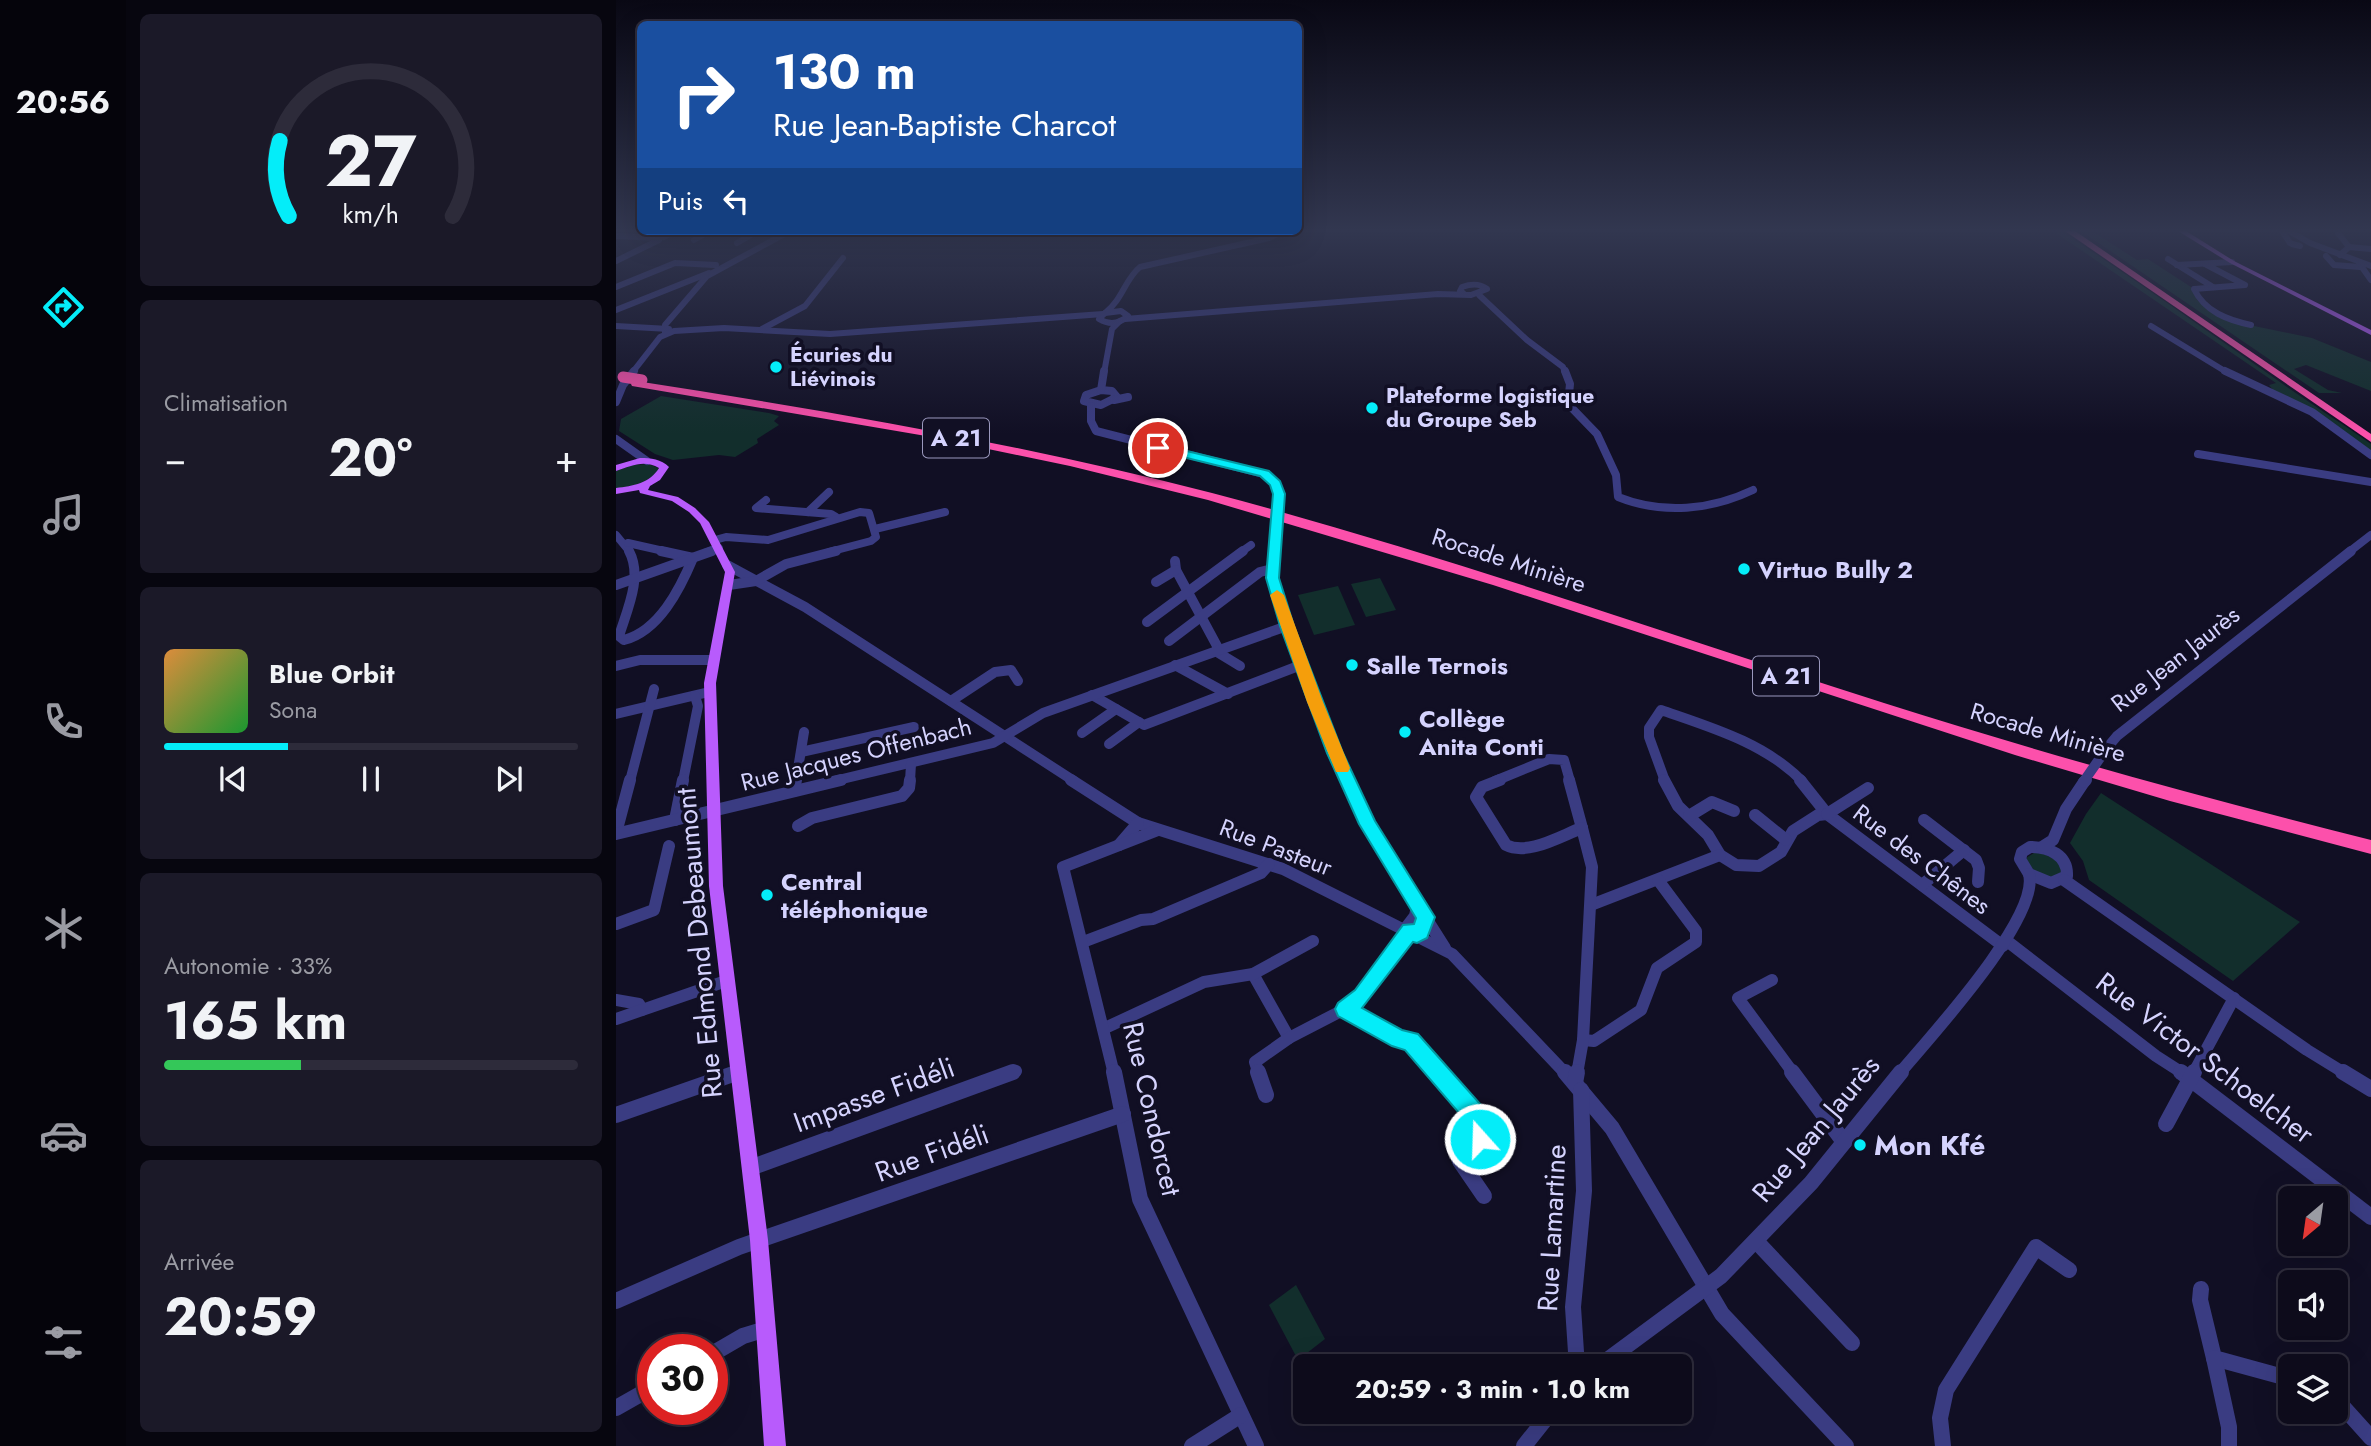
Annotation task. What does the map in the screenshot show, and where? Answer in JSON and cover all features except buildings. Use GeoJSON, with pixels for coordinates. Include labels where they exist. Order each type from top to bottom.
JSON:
{"type":"FeatureCollection","features":[{"type":"Feature","properties":{"kind":"highway"},"geometry":{"type":"LineString","coordinates":[[2167,298],[2371,439]]}},
{"type":"Feature","properties":{"kind":"highway"},"geometry":{"type":"LineString","coordinates":[[2174,298],[2371,432]]}},
{"type":"Feature","properties":{"kind":"highway","name":"Rocade Minière"},"geometry":{"type":"LineString","coordinates":[[619,381],[863,415],[996,440],[1134,471],[1381,538],[1983,731],[2371,838]]}},
{"type":"Feature","properties":{"kind":"highway","name":"Rocade Minière"},"geometry":{"type":"LineString","coordinates":[[639,382],[949,436],[1209,496],[1376,543],[1974,737],[2182,797],[2371,847]]}},
{"type":"Feature","properties":{"kind":"main road"},"geometry":{"type":"LineString","coordinates":[[2304,298],[2371,332]]}},
{"type":"Feature","properties":{"kind":"main road"},"geometry":{"type":"LineString","coordinates":[[618,467],[647,461],[659,462],[664,467],[659,477],[618,491]]}},
{"type":"Feature","properties":{"kind":"main road","name":"Rue Edmond Debeaumont"},"geometry":{"type":"LineString","coordinates":[[647,483],[643,491],[682,503],[704,522],[727,565],[729,582],[709,692],[716,886],[736,1073],[759,1240],[775,1446]]}},
{"type":"Feature","properties":{"kind":"main road"},"geometry":{"type":"LineString","coordinates":[[618,491],[682,503]]}},
{"type":"Feature","properties":{"kind":"street"},"geometry":{"type":"LineString","coordinates":[[616,310],[644,298]]}},
{"type":"Feature","properties":{"kind":"street"},"geometry":{"type":"LineString","coordinates":[[616,402],[619,381],[691,298]]}},
{"type":"Feature","properties":{"kind":"street"},"geometry":{"type":"LineString","coordinates":[[757,332],[805,306],[811,298]]}},
{"type":"Feature","properties":{"kind":"street"},"geometry":{"type":"LineString","coordinates":[[1103,317],[1121,298]]}},
{"type":"Feature","properties":{"kind":"street"},"geometry":{"type":"LineString","coordinates":[[616,326],[665,331],[721,329],[827,337],[1351,298]]}},
{"type":"Feature","properties":{"kind":"street"},"geometry":{"type":"LineString","coordinates":[[1483,298],[1527,340],[1563,367],[1570,384],[1568,404],[1580,420],[1597,434],[1616,475],[1618,497],[1645,505],[1702,507],[1723,503],[1753,490]]}},
{"type":"Feature","properties":{"kind":"street"},"geometry":{"type":"LineString","coordinates":[[2198,298],[2225,318],[2251,325]]}},
{"type":"Feature","properties":{"kind":"street"},"geometry":{"type":"LineString","coordinates":[[1117,304],[1123,316]]}},
{"type":"Feature","properties":{"kind":"street"},"geometry":{"type":"LineString","coordinates":[[1103,317],[1123,316]]}},
{"type":"Feature","properties":{"kind":"street"},"geometry":{"type":"LineString","coordinates":[[1101,390],[1112,329],[1123,316]]}},
{"type":"Feature","properties":{"kind":"street"},"geometry":{"type":"LineString","coordinates":[[1103,317],[1112,329]]}},
{"type":"Feature","properties":{"kind":"street"},"geometry":{"type":"LineString","coordinates":[[2151,326],[2240,380],[2308,410],[2371,455]]}},
{"type":"Feature","properties":{"kind":"street"},"geometry":{"type":"LineString","coordinates":[[1101,390],[1112,391],[1116,397],[1092,410],[1084,398],[1101,390]]}},
{"type":"Feature","properties":{"kind":"street"},"geometry":{"type":"LineString","coordinates":[[1092,410],[1091,421],[1097,431],[1264,474],[1276,484],[1279,494],[1272,569],[1275,589],[1301,665],[1335,753],[1359,804],[1388,859],[1447,950]]}},
{"type":"Feature","properties":{"kind":"street"},"geometry":{"type":"LineString","coordinates":[[616,439],[647,461]]}},
{"type":"Feature","properties":{"kind":"street"},"geometry":{"type":"LineString","coordinates":[[618,467],[628,461],[634,451]]}},
{"type":"Feature","properties":{"kind":"street"},"geometry":{"type":"LineString","coordinates":[[2198,454],[2371,482]]}},
{"type":"Feature","properties":{"kind":"street"},"geometry":{"type":"LineString","coordinates":[[808,512],[829,492]]}},
{"type":"Feature","properties":{"kind":"street"},"geometry":{"type":"LineString","coordinates":[[766,500],[756,508],[836,517]]}},
{"type":"Feature","properties":{"kind":"street"},"geometry":{"type":"LineString","coordinates":[[783,510],[792,503]]}},
{"type":"Feature","properties":{"kind":"street"},"geometry":{"type":"LineString","coordinates":[[875,529],[945,512]]}},
{"type":"Feature","properties":{"kind":"street"},"geometry":{"type":"LineString","coordinates":[[616,585],[693,558],[726,537],[768,540],[836,517],[869,513],[876,537],[871,541],[786,564],[751,578],[729,582]]}},
{"type":"Feature","properties":{"kind":"street"},"geometry":{"type":"LineString","coordinates":[[616,535],[628,544],[693,558]]}},
{"type":"Feature","properties":{"kind":"street","name":"Rue Jean Jaurès"},"geometry":{"type":"LineString","coordinates":[[2048,844],[2066,809],[2106,748],[2117,736],[2371,535]]}},
{"type":"Feature","properties":{"kind":"street"},"geometry":{"type":"LineString","coordinates":[[628,544],[633,556],[635,580],[619,636],[621,639],[640,636],[657,617],[682,582],[693,558]]}},
{"type":"Feature","properties":{"kind":"street"},"geometry":{"type":"LineString","coordinates":[[1147,622],[1251,545]]}},
{"type":"Feature","properties":{"kind":"street","name":"Rue Pasteur"},"geometry":{"type":"LineString","coordinates":[[727,565],[805,607],[1138,822],[1269,864],[1447,950],[1466,965],[1578,1086],[1612,1128],[1722,1314],[1846,1446]]}},
{"type":"Feature","properties":{"kind":"street"},"geometry":{"type":"LineString","coordinates":[[1156,582],[1175,565],[1217,652],[1240,666]]}},
{"type":"Feature","properties":{"kind":"street"},"geometry":{"type":"LineString","coordinates":[[1169,641],[1260,572],[1272,569]]}},
{"type":"Feature","properties":{"kind":"street"},"geometry":{"type":"LineString","coordinates":[[1007,737],[1037,715],[1287,626]]}},
{"type":"Feature","properties":{"kind":"street"},"geometry":{"type":"LineString","coordinates":[[616,666],[635,659],[689,663],[713,660]]}},
{"type":"Feature","properties":{"kind":"street"},"geometry":{"type":"LineString","coordinates":[[1175,665],[1228,694]]}},
{"type":"Feature","properties":{"kind":"street"},"geometry":{"type":"LineString","coordinates":[[1092,695],[1143,725],[1301,665]]}},
{"type":"Feature","properties":{"kind":"street"},"geometry":{"type":"LineString","coordinates":[[951,701],[999,671],[1010,670],[1018,681]]}},
{"type":"Feature","properties":{"kind":"street"},"geometry":{"type":"LineString","coordinates":[[616,834],[654,689]]}},
{"type":"Feature","properties":{"kind":"street"},"geometry":{"type":"LineString","coordinates":[[616,714],[709,692]]}},
{"type":"Feature","properties":{"kind":"street"},"geometry":{"type":"LineString","coordinates":[[675,820],[698,706],[695,696]]}},
{"type":"Feature","properties":{"kind":"street"},"geometry":{"type":"LineString","coordinates":[[1082,733],[1116,709]]}},
{"type":"Feature","properties":{"kind":"street"},"geometry":{"type":"LineString","coordinates":[[1591,905],[1720,855],[1709,835],[1669,793],[1649,737],[1649,728],[1661,710],[1728,734],[1777,760],[1807,785],[1828,814],[1868,788]]}},
{"type":"Feature","properties":{"kind":"street"},"geometry":{"type":"LineString","coordinates":[[1109,744],[1139,722]]}},
{"type":"Feature","properties":{"kind":"street"},"geometry":{"type":"LineString","coordinates":[[801,752],[914,727]]}},
{"type":"Feature","properties":{"kind":"street"},"geometry":{"type":"LineString","coordinates":[[794,791],[804,732]]}},
{"type":"Feature","properties":{"kind":"street","name":"Rue Jacques Offenbach"},"geometry":{"type":"LineString","coordinates":[[616,834],[911,764],[1007,737]]}},
{"type":"Feature","properties":{"kind":"street","name":"Rue Lamartine"},"geometry":{"type":"LineString","coordinates":[[1576,1354],[1573,1307],[1584,1191],[1578,1086],[1592,867],[1582,828],[1564,760],[1549,759],[1482,787],[1476,797],[1506,845],[1514,849],[1529,848],[1582,828]]}},
{"type":"Feature","properties":{"kind":"street"},"geometry":{"type":"LineString","coordinates":[[798,826],[812,818],[902,796],[909,788],[911,764]]}},
{"type":"Feature","properties":{"kind":"street"},"geometry":{"type":"LineString","coordinates":[[1689,817],[1712,802],[1734,811]]}},
{"type":"Feature","properties":{"kind":"street","name":"Rue des Chênes"},"geometry":{"type":"LineString","coordinates":[[1720,855],[1736,865],[1752,867],[1781,852],[1790,833],[1818,815],[1828,814],[2005,943]]}},
{"type":"Feature","properties":{"kind":"street"},"geometry":{"type":"LineString","coordinates":[[1755,815],[1786,840]]}},
{"type":"Feature","properties":{"kind":"street"},"geometry":{"type":"LineString","coordinates":[[1924,820],[1978,864],[1978,882]]}},
{"type":"Feature","properties":{"kind":"street","name":"Rue Condorcet"},"geometry":{"type":"LineString","coordinates":[[1119,845],[1138,822]]}},
{"type":"Feature","properties":{"kind":"street","name":"Rue Condorcet"},"geometry":{"type":"LineString","coordinates":[[1158,830],[1063,867],[1105,1028],[1140,1199],[1256,1446]]}},
{"type":"Feature","properties":{"kind":"street"},"geometry":{"type":"LineString","coordinates":[[2064,880],[2067,868],[2048,844],[2030,847],[2020,855],[2021,864],[2035,880],[2064,880],[2307,1050],[2371,1088]]}},
{"type":"Feature","properties":{"kind":"street"},"geometry":{"type":"LineString","coordinates":[[616,923],[646,915],[654,910],[669,846]]}},
{"type":"Feature","properties":{"kind":"street"},"geometry":{"type":"LineString","coordinates":[[1922,885],[1964,850]]}},
{"type":"Feature","properties":{"kind":"street"},"geometry":{"type":"LineString","coordinates":[[1083,942],[1141,920],[1153,919],[1261,873],[1269,864]]}},
{"type":"Feature","properties":{"kind":"street"},"geometry":{"type":"LineString","coordinates":[[1583,1040],[1594,1041],[1641,1010],[1657,968],[1696,942],[1696,931],[1658,880]]}},
{"type":"Feature","properties":{"kind":"street","name":"Rue Jean Jaurès"},"geometry":{"type":"LineString","coordinates":[[1616,1354],[1721,1276],[1803,1192],[2005,943],[2035,880]]}},
{"type":"Feature","properties":{"kind":"street"},"geometry":{"type":"LineString","coordinates":[[1266,1095],[1255,1062],[1289,1038],[1345,1009],[1362,996],[1411,932],[1417,906]]}},
{"type":"Feature","properties":{"kind":"street"},"geometry":{"type":"LineString","coordinates":[[1411,932],[1423,929],[1426,917]]}},
{"type":"Feature","properties":{"kind":"street"},"geometry":{"type":"LineString","coordinates":[[1105,1028],[1204,982],[1253,974],[1313,942]]}},
{"type":"Feature","properties":{"kind":"street","name":"Rue Victor Schoelcher"},"geometry":{"type":"LineString","coordinates":[[2005,943],[2156,1056],[2191,1078],[2371,1217]]}},
{"type":"Feature","properties":{"kind":"street"},"geometry":{"type":"LineString","coordinates":[[1253,974],[1289,1038]]}},
{"type":"Feature","properties":{"kind":"street"},"geometry":{"type":"LineString","coordinates":[[616,1019],[726,981]]}},
{"type":"Feature","properties":{"kind":"street"},"geometry":{"type":"LineString","coordinates":[[1772,981],[1738,998],[1844,1142]]}},
{"type":"Feature","properties":{"kind":"street"},"geometry":{"type":"LineString","coordinates":[[2166,1124],[2234,998]]}},
{"type":"Feature","properties":{"kind":"street"},"geometry":{"type":"LineString","coordinates":[[616,999],[639,1004],[642,1010]]}},
{"type":"Feature","properties":{"kind":"street"},"geometry":{"type":"LineString","coordinates":[[1345,1009],[1399,1039],[1410,1041],[1481,1122],[1483,1128],[1480,1139],[1460,1161],[1484,1196]]}},
{"type":"Feature","properties":{"kind":"street","name":"Impasse Fidéli"},"geometry":{"type":"LineString","coordinates":[[750,1168],[1016,1071]]}},
{"type":"Feature","properties":{"kind":"street"},"geometry":{"type":"LineString","coordinates":[[616,1115],[736,1073]]}},
{"type":"Feature","properties":{"kind":"street","name":"Rue Fidéli"},"geometry":{"type":"LineString","coordinates":[[616,1301],[759,1240],[830,1218],[1123,1114]]}},
{"type":"Feature","properties":{"kind":"street"},"geometry":{"type":"LineString","coordinates":[[1756,1241],[1852,1343]]}},
{"type":"Feature","properties":{"kind":"street"},"geometry":{"type":"LineString","coordinates":[[1943,1446],[1940,1420],[1941,1403],[1946,1390],[2036,1247],[2069,1270]]}},
{"type":"Feature","properties":{"kind":"street"},"geometry":{"type":"LineString","coordinates":[[2201,1289],[2200,1300],[2230,1427],[2229,1446]]}},
{"type":"Feature","properties":{"kind":"street"},"geometry":{"type":"LineString","coordinates":[[728,1344],[766,1329]]}},
{"type":"Feature","properties":{"kind":"street"},"geometry":{"type":"LineString","coordinates":[[2214,1358],[2278,1375]]}},
{"type":"Feature","properties":{"kind":"street"},"geometry":{"type":"LineString","coordinates":[[616,1408],[637,1396]]}},
{"type":"Feature","properties":{"kind":"street"},"geometry":{"type":"LineString","coordinates":[[2348,1412],[2371,1438]]}},
{"type":"Feature","properties":{"kind":"street"},"geometry":{"type":"LineString","coordinates":[[1192,1446],[1241,1415]]}},
{"type":"Feature","properties":{"kind":"street"},"geometry":{"type":"LineString","coordinates":[[1524,1446],[1541,1424]]}},
{"type":"Feature","properties":{"kind":"green space"},"geometry":{"type":"Polygon","coordinates":[[[2152,298],[2160,298],[2371,444],[2371,454],[2273,390],[2269,385],[2276,383],[2152,298]]]}},
{"type":"Feature","properties":{"kind":"green space"},"geometry":{"type":"Polygon","coordinates":[[[2180,298],[2196,298],[2225,320],[2312,338],[2371,362],[2371,391],[2306,365],[2294,369],[2328,390],[2342,393],[2319,393],[2180,298]]]}},
{"type":"Feature","properties":{"kind":"green space"},"geometry":{"type":"Polygon","coordinates":[[[661,396],[769,413],[779,416],[774,421],[779,425],[757,439],[758,443],[735,457],[719,455],[673,460],[655,454],[619,431],[621,419],[661,396]]]}},
{"type":"Feature","properties":{"kind":"green space"},"geometry":{"type":"Polygon","coordinates":[[[649,464],[658,468],[658,471],[649,479],[616,489],[616,471],[633,465],[649,464]]]}},
{"type":"Feature","properties":{"kind":"green space"},"geometry":{"type":"Polygon","coordinates":[[[1380,578],[1396,610],[1366,617],[1351,584],[1380,578]]]}},
{"type":"Feature","properties":{"kind":"green space"},"geometry":{"type":"Polygon","coordinates":[[[1338,586],[1355,625],[1314,635],[1298,595],[1338,586]]]}},
{"type":"Feature","properties":{"kind":"green space"},"geometry":{"type":"Polygon","coordinates":[[[2101,793],[2300,922],[2233,981],[2089,880],[2083,861],[2070,843],[2101,793]]]}},
{"type":"Feature","properties":{"kind":"green space"},"geometry":{"type":"Polygon","coordinates":[[[2037,851],[2059,861],[2062,873],[2055,878],[2033,872],[2026,858],[2037,851]]]}},
{"type":"Feature","properties":{"kind":"green space"},"geometry":{"type":"Polygon","coordinates":[[[1296,1285],[1325,1339],[1306,1354],[1295,1354],[1269,1305],[1296,1285]]]}},
{"type":"Feature","properties":{"kind":"slow traffic"},"geometry":{"type":"LineString","coordinates":[[1277,595],[1342,768]]}},
{"type":"Feature","properties":{"kind":"place","name":"Écuries du Liévinois"},"geometry":{"type":"Point","coordinates":[776,367]}},
{"type":"Feature","properties":{"kind":"place","name":"Plateforme logistique du Groupe Seb"},"geometry":{"type":"Point","coordinates":[1372,408]}},
{"type":"Feature","properties":{"kind":"place","name":"Virtuo Bully 2"},"geometry":{"type":"Point","coordinates":[1744,569]}},
{"type":"Feature","properties":{"kind":"place","name":"Salle Ternois"},"geometry":{"type":"Point","coordinates":[1352,665]}},
{"type":"Feature","properties":{"kind":"place","name":"Collège Anita Conti"},"geometry":{"type":"Point","coordinates":[1405,732]}},
{"type":"Feature","properties":{"kind":"place","name":"Central téléphonique"},"geometry":{"type":"Point","coordinates":[767,895]}},
{"type":"Feature","properties":{"kind":"place","name":"Mon Kfé"},"geometry":{"type":"Point","coordinates":[1860,1145]}},
{"type":"Feature","properties":{"kind":"route"},"geometry":{"type":"LineString","coordinates":[[1158,448],[1249,469],[1272,478],[1276,484],[1279,494],[1272,569],[1275,589],[1287,626],[1335,753],[1368,824],[1426,917],[1423,929],[1417,935],[1410,931],[1362,996],[1345,1009],[1399,1039],[1410,1041],[1481,1122],[1483,1133],[1480,1139]]}}]}
